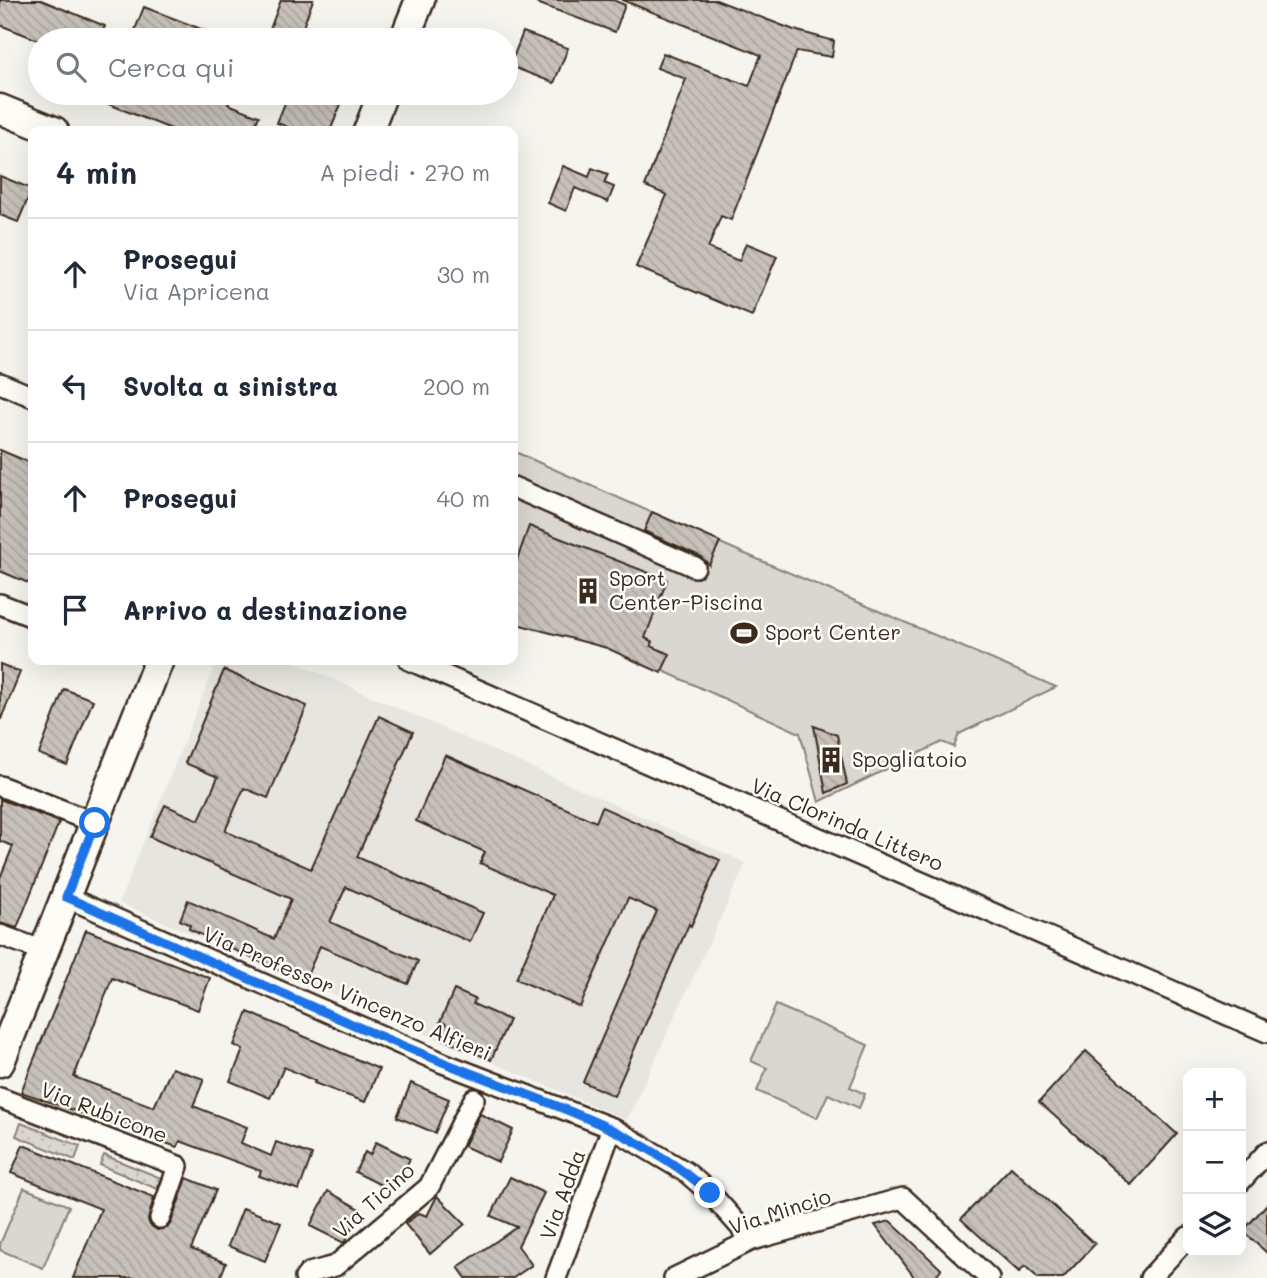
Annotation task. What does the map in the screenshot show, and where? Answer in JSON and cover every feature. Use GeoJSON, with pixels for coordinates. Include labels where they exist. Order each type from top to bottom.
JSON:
{"type":"FeatureCollection","features":[{"type":"Feature","properties":{"kind":"main road"},"geometry":{"type":"LineString","coordinates":[[409,28],[420,0]]}},
{"type":"Feature","properties":{"kind":"main road"},"geometry":{"type":"LineString","coordinates":[[370,126],[378,105]]}},
{"type":"Feature","properties":{"kind":"main road"},"geometry":{"type":"LineString","coordinates":[[0,109],[42,126]]}},
{"type":"Feature","properties":{"kind":"main road"},"geometry":{"type":"LineString","coordinates":[[3,1046],[95,823],[151,665]]}},
{"type":"Feature","properties":{"kind":"street"},"geometry":{"type":"LineString","coordinates":[[0,383],[28,395]]}},
{"type":"Feature","properties":{"kind":"street"},"geometry":{"type":"LineString","coordinates":[[518,489],[695,567]]}},
{"type":"Feature","properties":{"kind":"street"},"geometry":{"type":"LineString","coordinates":[[0,604],[28,615]]}},
{"type":"Feature","properties":{"kind":"street","name":"Via Clorinda Littero"},"geometry":{"type":"LineString","coordinates":[[421,665],[1267,1032]]}},
{"type":"Feature","properties":{"kind":"street"},"geometry":{"type":"LineString","coordinates":[[0,786],[95,823]]}},
{"type":"Feature","properties":{"kind":"street","name":"Via Professor Vincenzo Alfieri"},"geometry":{"type":"LineString","coordinates":[[66,897],[443,1063],[612,1128],[686,1172],[710,1193],[752,1241]]}},
{"type":"Feature","properties":{"kind":"street"},"geometry":{"type":"LineString","coordinates":[[0,934],[44,951]]}},
{"type":"Feature","properties":{"kind":"street","name":"Via Rubicone"},"geometry":{"type":"LineString","coordinates":[[0,1098],[178,1166],[160,1218]]}},
{"type":"Feature","properties":{"kind":"street","name":"Via Ticino"},"geometry":{"type":"LineString","coordinates":[[304,1278],[309,1273],[335,1266],[429,1187],[474,1099]]}},
{"type":"Feature","properties":{"kind":"street","name":"Via Adda"},"geometry":{"type":"LineString","coordinates":[[556,1278],[612,1128]]}},
{"type":"Feature","properties":{"kind":"street"},"geometry":{"type":"LineString","coordinates":[[1246,1176],[1267,1153]]}},
{"type":"Feature","properties":{"kind":"street","name":"Via Mincio"},"geometry":{"type":"LineString","coordinates":[[674,1278],[752,1241],[903,1198],[989,1278]]}},
{"type":"Feature","properties":{"kind":"street"},"geometry":{"type":"LineString","coordinates":[[1150,1278],[1183,1242]]}},
{"type":"Feature","properties":{"kind":"shaded area","name":"Sport Center"},"geometry":{"type":"Polygon","coordinates":[[[518,453],[1056,687],[959,734],[954,747],[942,742],[819,802],[800,733],[604,644],[518,622],[518,453]]]}},
{"type":"Feature","properties":{"kind":"shaded area"},"geometry":{"type":"Polygon","coordinates":[[[215,665],[301,665],[746,863],[627,1120],[119,903],[215,665]]]}},
{"type":"Feature","properties":{"kind":"shaded area"},"geometry":{"type":"Polygon","coordinates":[[[776,1005],[868,1045],[850,1087],[865,1094],[859,1108],[828,1094],[817,1118],[757,1091],[767,1068],[751,1061],[776,1005]]]}},
{"type":"Feature","properties":{"kind":"shaded area"},"geometry":{"type":"Polygon","coordinates":[[[21,1123],[80,1146],[75,1160],[16,1136],[21,1123]]]}},
{"type":"Feature","properties":{"kind":"shaded area"},"geometry":{"type":"Polygon","coordinates":[[[104,1155],[161,1178],[157,1189],[100,1165],[104,1155]]]}},
{"type":"Feature","properties":{"kind":"shaded area"},"geometry":{"type":"Polygon","coordinates":[[[24,1188],[69,1206],[43,1268],[0,1250],[0,1244],[24,1188]]]}},
{"type":"Feature","properties":{"kind":"building"},"geometry":{"type":"Polygon","coordinates":[[[0,0],[41,0],[105,26],[28,28],[28,36],[0,25],[0,0]]]}},
{"type":"Feature","properties":{"kind":"building"},"geometry":{"type":"Polygon","coordinates":[[[281,0],[313,0],[303,28],[270,28],[281,0]]]}},
{"type":"Feature","properties":{"kind":"building"},"geometry":{"type":"Polygon","coordinates":[[[534,0],[613,0],[625,5],[615,32],[534,0]]]}},
{"type":"Feature","properties":{"kind":"building"},"geometry":{"type":"Polygon","coordinates":[[[622,0],[716,0],[794,30],[834,41],[832,57],[797,51],[731,220],[721,216],[708,248],[739,261],[746,243],[777,256],[752,316],[636,267],[667,195],[645,186],[686,79],[657,68],[663,53],[749,86],[761,55],[622,0]]]}},
{"type":"Feature","properties":{"kind":"building"},"geometry":{"type":"Polygon","coordinates":[[[144,7],[198,28],[136,28],[144,7]]]}},
{"type":"Feature","properties":{"kind":"building"},"geometry":{"type":"Polygon","coordinates":[[[523,32],[568,48],[554,83],[518,69],[518,45],[523,32]]]}},
{"type":"Feature","properties":{"kind":"building"},"geometry":{"type":"Polygon","coordinates":[[[111,105],[231,105],[259,116],[255,126],[164,126],[111,105]]]}},
{"type":"Feature","properties":{"kind":"building"},"geometry":{"type":"Polygon","coordinates":[[[284,105],[341,105],[332,126],[285,126],[277,123],[284,105]]]}},
{"type":"Feature","properties":{"kind":"building"},"geometry":{"type":"Polygon","coordinates":[[[563,166],[589,177],[592,168],[608,174],[604,183],[614,187],[608,202],[575,188],[566,211],[548,203],[563,166]]]}},
{"type":"Feature","properties":{"kind":"building"},"geometry":{"type":"Polygon","coordinates":[[[0,176],[28,187],[28,198],[18,222],[0,215],[0,176]]]}},
{"type":"Feature","properties":{"kind":"building"},"geometry":{"type":"Polygon","coordinates":[[[0,450],[28,462],[28,583],[0,571],[0,450]]]}},
{"type":"Feature","properties":{"kind":"building"},"geometry":{"type":"Polygon","coordinates":[[[652,512],[720,542],[709,565],[700,556],[644,531],[652,512]]]}},
{"type":"Feature","properties":{"kind":"building","name":"Sport Center-Piscina"},"geometry":{"type":"Polygon","coordinates":[[[529,526],[667,580],[645,638],[653,642],[651,646],[670,654],[661,673],[607,648],[518,624],[518,557],[529,526]]]}},
{"type":"Feature","properties":{"kind":"building"},"geometry":{"type":"Polygon","coordinates":[[[0,664],[20,672],[1,719],[0,719],[0,664]]]}},
{"type":"Feature","properties":{"kind":"building"},"geometry":{"type":"Polygon","coordinates":[[[224,670],[307,706],[268,798],[244,788],[225,831],[311,869],[379,716],[413,732],[357,857],[483,913],[470,942],[346,887],[330,922],[418,961],[408,984],[320,946],[304,982],[189,929],[190,925],[180,920],[188,900],[274,939],[291,899],[150,837],[165,805],[199,820],[218,777],[185,763],[224,670]]]}},
{"type":"Feature","properties":{"kind":"building"},"geometry":{"type":"Polygon","coordinates":[[[64,689],[93,700],[67,765],[39,754],[64,689]]]}},
{"type":"Feature","properties":{"kind":"building","name":"Spogliatoio"},"geometry":{"type":"Polygon","coordinates":[[[814,726],[837,735],[847,784],[826,793],[814,726]]]}},
{"type":"Feature","properties":{"kind":"building"},"geometry":{"type":"Polygon","coordinates":[[[445,755],[596,822],[602,807],[720,860],[614,1096],[583,1082],[657,911],[628,898],[580,1007],[516,979],[553,895],[480,863],[485,852],[416,821],[445,755]]]}},
{"type":"Feature","properties":{"kind":"building"},"geometry":{"type":"Polygon","coordinates":[[[0,799],[59,822],[17,928],[0,923],[0,878],[13,846],[0,841],[0,799]]]}},
{"type":"Feature","properties":{"kind":"building"},"geometry":{"type":"Polygon","coordinates":[[[86,930],[210,978],[198,1010],[112,978],[74,1077],[154,1107],[172,1068],[204,1079],[193,1106],[247,1127],[241,1143],[271,1156],[276,1142],[312,1155],[299,1190],[259,1176],[261,1171],[180,1141],[177,1147],[21,1092],[86,930]]]}},
{"type":"Feature","properties":{"kind":"building"},"geometry":{"type":"Polygon","coordinates":[[[454,990],[475,999],[473,1004],[509,1020],[491,1060],[441,1038],[446,1024],[440,1022],[454,990]]]}},
{"type":"Feature","properties":{"kind":"building"},"geometry":{"type":"Polygon","coordinates":[[[248,1012],[379,1069],[365,1102],[314,1083],[315,1081],[284,1067],[270,1098],[230,1081],[243,1050],[234,1045],[248,1012]]]}},
{"type":"Feature","properties":{"kind":"building"},"geometry":{"type":"Polygon","coordinates":[[[1086,1051],[1177,1134],[1131,1185],[1039,1102],[1086,1051]]]}},
{"type":"Feature","properties":{"kind":"building"},"geometry":{"type":"Polygon","coordinates":[[[411,1083],[449,1099],[435,1133],[397,1117],[411,1083]]]}},
{"type":"Feature","properties":{"kind":"building"},"geometry":{"type":"Polygon","coordinates":[[[480,1114],[513,1130],[498,1162],[464,1146],[480,1114]]]}},
{"type":"Feature","properties":{"kind":"building"},"geometry":{"type":"Polygon","coordinates":[[[376,1142],[410,1159],[393,1191],[355,1172],[365,1152],[370,1155],[376,1142]]]}},
{"type":"Feature","properties":{"kind":"building"},"geometry":{"type":"Polygon","coordinates":[[[23,1145],[154,1197],[148,1220],[157,1230],[167,1228],[171,1223],[187,1178],[216,1190],[191,1249],[226,1263],[220,1278],[73,1278],[101,1209],[11,1173],[23,1145]]]}},
{"type":"Feature","properties":{"kind":"building"},"geometry":{"type":"Polygon","coordinates":[[[1011,1167],[1095,1244],[1063,1278],[1038,1278],[1025,1266],[1019,1272],[961,1219],[1011,1167]]]}},
{"type":"Feature","properties":{"kind":"building"},"geometry":{"type":"Polygon","coordinates":[[[510,1177],[544,1193],[518,1246],[532,1265],[513,1278],[466,1278],[458,1267],[517,1227],[491,1216],[510,1177]]]}},
{"type":"Feature","properties":{"kind":"building"},"geometry":{"type":"Polygon","coordinates":[[[328,1191],[361,1210],[344,1243],[310,1226],[328,1191]]]}},
{"type":"Feature","properties":{"kind":"building"},"geometry":{"type":"Polygon","coordinates":[[[437,1196],[465,1224],[430,1254],[405,1224],[419,1213],[427,1216],[437,1196]]]}},
{"type":"Feature","properties":{"kind":"building"},"geometry":{"type":"Polygon","coordinates":[[[1267,1204],[1267,1253],[1246,1234],[1246,1228],[1267,1204]]]}},
{"type":"Feature","properties":{"kind":"building"},"geometry":{"type":"Polygon","coordinates":[[[243,1208],[281,1223],[265,1261],[228,1246],[243,1208]]]}},
{"type":"Feature","properties":{"kind":"building"},"geometry":{"type":"Polygon","coordinates":[[[890,1221],[941,1269],[934,1278],[915,1278],[875,1225],[890,1221]]]}},
{"type":"Feature","properties":{"kind":"place","name":"Sport Center-Piscina"},"geometry":{"type":"Point","coordinates":[588,591]}},
{"type":"Feature","properties":{"kind":"place","name":"Sport Center"},"geometry":{"type":"Point","coordinates":[744,633]}},
{"type":"Feature","properties":{"kind":"place","name":"Spogliatoio"},"geometry":{"type":"Point","coordinates":[831,760]}},
{"type":"Feature","properties":{"kind":"route"},"geometry":{"type":"LineString","coordinates":[[95,823],[66,897],[443,1063],[612,1128],[686,1172],[710,1193]]}}]}
